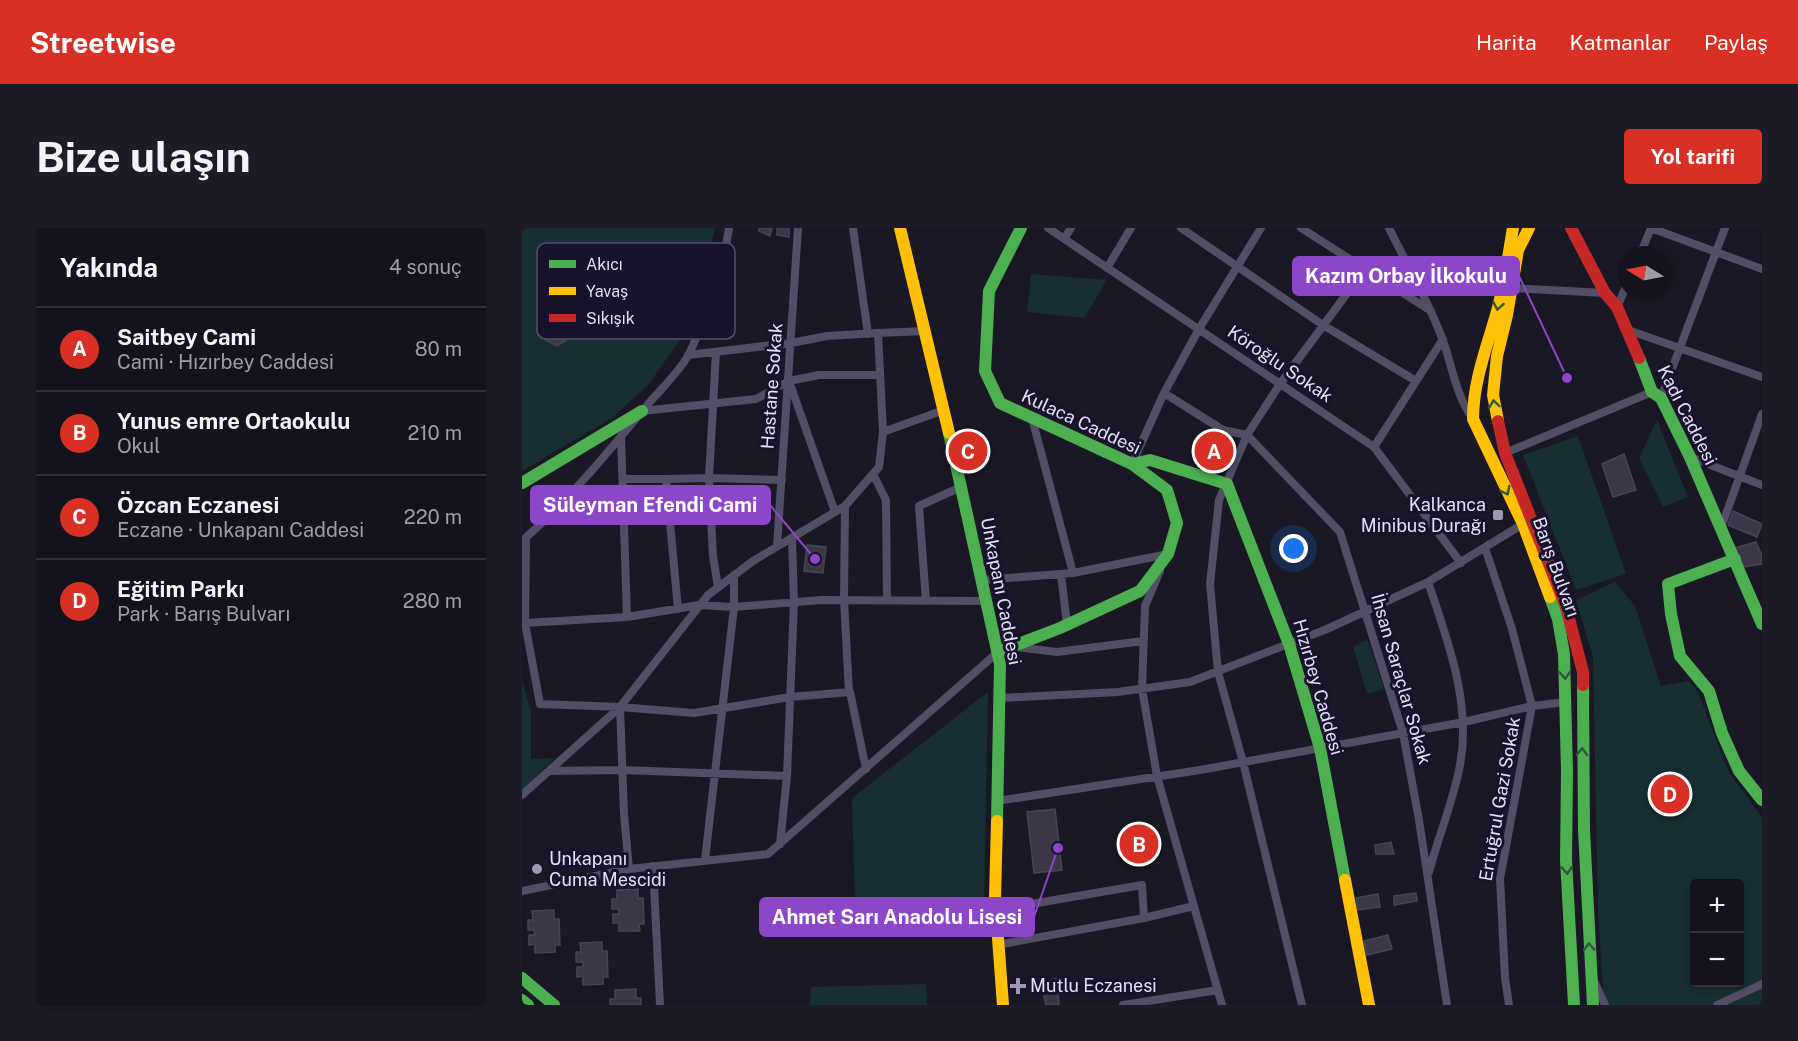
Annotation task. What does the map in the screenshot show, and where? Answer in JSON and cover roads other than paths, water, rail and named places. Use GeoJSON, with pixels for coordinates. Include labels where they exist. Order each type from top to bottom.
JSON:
{"type":"FeatureCollection","features":[{"type":"Feature","properties":{"kind":"main road","name":"Unkapanı Caddesi"},"geometry":{"type":"LineString","coordinates":[[900,228],[926,331],[1000,663],[996,910],[1003,1005]]}},
{"type":"Feature","properties":{"kind":"main road","name":"Kulaca Caddesi"},"geometry":{"type":"LineString","coordinates":[[998,652],[1067,625],[1140,591],[1168,554],[1177,523],[1167,490],[1132,464],[1000,403],[985,371],[988,291],[1021,228]]}},
{"type":"Feature","properties":{"kind":"main road","name":"Barış Bulvarı"},"geometry":{"type":"LineString","coordinates":[[1529,228],[1518,250],[1497,356],[1492,395],[1504,453],[1566,607],[1583,672],[1582,756],[1593,1005]]}},
{"type":"Feature","properties":{"kind":"main road","name":"Kadı Caddesi"},"geometry":{"type":"LineString","coordinates":[[1571,228],[1605,293],[1617,307],[1656,395],[1690,457],[1757,604],[1762,624]]}},
{"type":"Feature","properties":{"kind":"main road","name":"Barış Bulvarı"},"geometry":{"type":"LineString","coordinates":[[1513,230],[1497,312],[1477,382],[1473,402],[1473,419],[1500,480],[1523,524],[1558,619],[1564,654],[1566,702],[1566,860],[1574,1005]]}},
{"type":"Feature","properties":{"kind":"main road"},"geometry":{"type":"LineString","coordinates":[[1513,230],[1518,250]]}},
{"type":"Feature","properties":{"kind":"main road"},"geometry":{"type":"LineString","coordinates":[[522,483],[642,411]]}},
{"type":"Feature","properties":{"kind":"main road"},"geometry":{"type":"LineString","coordinates":[[1132,464],[1150,460],[1227,484]]}},
{"type":"Feature","properties":{"kind":"main road","name":"Hızırbey Caddesi"},"geometry":{"type":"LineString","coordinates":[[1227,484],[1289,644],[1320,748],[1369,1005]]}},
{"type":"Feature","properties":{"kind":"main road"},"geometry":{"type":"LineString","coordinates":[[1735,559],[1668,584],[1671,614],[1680,656],[1709,691],[1722,733],[1739,771],[1762,800]]}},
{"type":"Feature","properties":{"kind":"main road"},"geometry":{"type":"LineString","coordinates":[[522,978],[554,1005]]}},
{"type":"Feature","properties":{"kind":"main road"},"geometry":{"type":"LineString","coordinates":[[522,1000],[528,1005]]}},
{"type":"Feature","properties":{"kind":"street"},"geometry":{"type":"LineString","coordinates":[[727,243],[729,228]]}},
{"type":"Feature","properties":{"kind":"street","name":"Hastane Sokak"},"geometry":{"type":"LineString","coordinates":[[777,546],[798,228]]}},
{"type":"Feature","properties":{"kind":"street"},"geometry":{"type":"LineString","coordinates":[[853,228],[868,334]]}},
{"type":"Feature","properties":{"kind":"street","name":"Köroğlu Sokak"},"geometry":{"type":"LineString","coordinates":[[1048,228],[1374,447],[1461,563]]}},
{"type":"Feature","properties":{"kind":"street"},"geometry":{"type":"LineString","coordinates":[[1064,238],[1071,228]]}},
{"type":"Feature","properties":{"kind":"street"},"geometry":{"type":"LineString","coordinates":[[1107,268],[1131,228]]}},
{"type":"Feature","properties":{"kind":"street"},"geometry":{"type":"LineString","coordinates":[[1181,228],[1323,325],[1416,381]]}},
{"type":"Feature","properties":{"kind":"street"},"geometry":{"type":"LineString","coordinates":[[1132,464],[1164,393],[1199,329],[1261,228]]}},
{"type":"Feature","properties":{"kind":"street"},"geometry":{"type":"LineString","coordinates":[[1301,228],[1431,311]]}},
{"type":"Feature","properties":{"kind":"street"},"geometry":{"type":"LineString","coordinates":[[1389,228],[1431,311],[1443,339],[1462,403],[1473,419]]}},
{"type":"Feature","properties":{"kind":"street"},"geometry":{"type":"LineString","coordinates":[[1644,246],[1651,228],[1762,269]]}},
{"type":"Feature","properties":{"kind":"street"},"geometry":{"type":"LineString","coordinates":[[1504,453],[1656,395],[1680,347],[1725,228]]}},
{"type":"Feature","properties":{"kind":"street"},"geometry":{"type":"LineString","coordinates":[[1302,1005],[1243,762],[1218,672],[1210,584],[1219,500],[1247,435],[1280,384],[1365,269]]}},
{"type":"Feature","properties":{"kind":"street"},"geometry":{"type":"LineString","coordinates":[[1512,288],[1605,293]]}},
{"type":"Feature","properties":{"kind":"street"},"geometry":{"type":"LineString","coordinates":[[1617,307],[1620,300]]}},
{"type":"Feature","properties":{"kind":"street"},"geometry":{"type":"LineString","coordinates":[[1628,330],[1762,377]]}},
{"type":"Feature","properties":{"kind":"street"},"geometry":{"type":"LineString","coordinates":[[688,355],[791,343],[827,336],[926,331]]}},
{"type":"Feature","properties":{"kind":"street"},"geometry":{"type":"LineString","coordinates":[[522,795],[620,707],[708,594],[777,546],[845,506],[879,468],[883,432],[878,333]]}},
{"type":"Feature","properties":{"kind":"street"},"geometry":{"type":"LineString","coordinates":[[695,339],[688,355],[621,436],[546,520],[524,539],[523,624],[540,704],[694,713],[790,697],[849,692]]}},
{"type":"Feature","properties":{"kind":"street"},"geometry":{"type":"LineString","coordinates":[[1374,447],[1443,339]]}},
{"type":"Feature","properties":{"kind":"street"},"geometry":{"type":"LineString","coordinates":[[716,351],[709,478],[713,556],[718,587]]}},
{"type":"Feature","properties":{"kind":"street"},"geometry":{"type":"LineString","coordinates":[[642,411],[756,399],[789,381],[819,375],[880,375]]}},
{"type":"Feature","properties":{"kind":"street"},"geometry":{"type":"LineString","coordinates":[[789,381],[835,512]]}},
{"type":"Feature","properties":{"kind":"street"},"geometry":{"type":"LineString","coordinates":[[1164,393],[1223,430],[1247,435]]}},
{"type":"Feature","properties":{"kind":"street"},"geometry":{"type":"LineString","coordinates":[[883,432],[944,410]]}},
{"type":"Feature","properties":{"kind":"street"},"geometry":{"type":"LineString","coordinates":[[1721,528],[1762,414]]}},
{"type":"Feature","properties":{"kind":"street"},"geometry":{"type":"LineString","coordinates":[[1032,418],[1073,573]]}},
{"type":"Feature","properties":{"kind":"street","name":"İhsan Saraçlar Sokak"},"geometry":{"type":"LineString","coordinates":[[1247,435],[1340,532],[1403,733],[1428,874],[1447,1005]]}},
{"type":"Feature","properties":{"kind":"street"},"geometry":{"type":"LineString","coordinates":[[621,436],[627,617]]}},
{"type":"Feature","properties":{"kind":"street"},"geometry":{"type":"LineString","coordinates":[[1690,457],[1762,485]]}},
{"type":"Feature","properties":{"kind":"street"},"geometry":{"type":"LineString","coordinates":[[873,474],[886,500],[887,600]]}},
{"type":"Feature","properties":{"kind":"street"},"geometry":{"type":"LineString","coordinates":[[622,479],[782,480]]}},
{"type":"Feature","properties":{"kind":"street"},"geometry":{"type":"LineString","coordinates":[[666,479],[678,609]]}},
{"type":"Feature","properties":{"kind":"street"},"geometry":{"type":"LineString","coordinates":[[926,601],[919,506],[961,487]]}},
{"type":"Feature","properties":{"kind":"street"},"geometry":{"type":"LineString","coordinates":[[845,506],[844,600],[849,692],[866,768]]}},
{"type":"Feature","properties":{"kind":"street"},"geometry":{"type":"LineString","coordinates":[[999,698],[1118,692],[1190,682],[1327,630],[1428,582],[1523,524]]}},
{"type":"Feature","properties":{"kind":"street"},"geometry":{"type":"LineString","coordinates":[[780,844],[786,776],[794,602],[792,538]]}},
{"type":"Feature","properties":{"kind":"street"},"geometry":{"type":"LineString","coordinates":[[1485,548],[1512,629],[1532,706]]}},
{"type":"Feature","properties":{"kind":"street"},"geometry":{"type":"LineString","coordinates":[[982,580],[1073,573],[1168,554]]}},
{"type":"Feature","properties":{"kind":"street"},"geometry":{"type":"LineString","coordinates":[[1168,554],[1145,606],[1142,689],[1157,776],[1222,1005]]}},
{"type":"Feature","properties":{"kind":"street"},"geometry":{"type":"LineString","coordinates":[[1061,574],[1067,625]]}},
{"type":"Feature","properties":{"kind":"street"},"geometry":{"type":"LineString","coordinates":[[705,860],[734,607],[734,575]]}},
{"type":"Feature","properties":{"kind":"street"},"geometry":{"type":"LineString","coordinates":[[1428,582],[1450,647],[1464,722],[1459,770],[1428,874]]}},
{"type":"Feature","properties":{"kind":"street"},"geometry":{"type":"LineString","coordinates":[[523,624],[627,617],[699,605],[734,607],[844,600],[987,601]]}},
{"type":"Feature","properties":{"kind":"street"},"geometry":{"type":"LineString","coordinates":[[1013,647],[1057,652],[1143,641]]}},
{"type":"Feature","properties":{"kind":"street"},"geometry":{"type":"LineString","coordinates":[[522,891],[629,869],[768,854],[998,652]]}},
{"type":"Feature","properties":{"kind":"street"},"geometry":{"type":"LineString","coordinates":[[997,801],[1243,762],[1464,722],[1532,706],[1566,702]]}},
{"type":"Feature","properties":{"kind":"street","name":"Ertuğrul Gazi Sokak"},"geometry":{"type":"LineString","coordinates":[[1509,1005],[1505,978],[1500,879],[1532,706]]}},
{"type":"Feature","properties":{"kind":"street"},"geometry":{"type":"LineString","coordinates":[[620,707],[624,814],[629,869]]}},
{"type":"Feature","properties":{"kind":"street"},"geometry":{"type":"LineString","coordinates":[[549,771],[622,770],[786,776]]}},
{"type":"Feature","properties":{"kind":"street"},"geometry":{"type":"LineString","coordinates":[[653,867],[660,1005]]}},
{"type":"Feature","properties":{"kind":"street"},"geometry":{"type":"LineString","coordinates":[[996,910],[1142,885],[1144,918]]}},
{"type":"Feature","properties":{"kind":"street"},"geometry":{"type":"LineString","coordinates":[[997,945],[1144,918],[1194,906]]}},
{"type":"Feature","properties":{"kind":"street"},"geometry":{"type":"LineString","coordinates":[[1590,970],[1605,1005]]}},
{"type":"Feature","properties":{"kind":"street"},"geometry":{"type":"LineString","coordinates":[[1717,1005],[1762,984]]}},
{"type":"Feature","properties":{"kind":"street"},"geometry":{"type":"LineString","coordinates":[[1124,1005],[1218,990]]}},
{"type":"Feature","properties":{"kind":"place","name":"Kazım Orbay İlkokulu"},"geometry":{"type":"Point","coordinates":[1567,378]}},
{"type":"Feature","properties":{"kind":"place","name":"Özcan Eczanesi"},"geometry":{"type":"Point","coordinates":[968,451]}},
{"type":"Feature","properties":{"kind":"place","name":"Saitbey Cami"},"geometry":{"type":"Point","coordinates":[1214,451]}},
{"type":"Feature","properties":{"kind":"place","name":"Kalkanca Minibus Durağı"},"geometry":{"type":"Point","coordinates":[1498,515]}},
{"type":"Feature","properties":{"kind":"place","name":"Süleyman Efendi Cami"},"geometry":{"type":"Point","coordinates":[815,559]}},
{"type":"Feature","properties":{"kind":"place","name":"Eğitim Parkı"},"geometry":{"type":"Point","coordinates":[1670,794]}},
{"type":"Feature","properties":{"kind":"place","name":"Yunus emre Ortaokulu"},"geometry":{"type":"Point","coordinates":[1139,844]}},
{"type":"Feature","properties":{"kind":"place","name":"Ahmet Sarı Anadolu Lisesi"},"geometry":{"type":"Point","coordinates":[1058,848]}},
{"type":"Feature","properties":{"kind":"place","name":"Unkapanı Cuma Mescidi"},"geometry":{"type":"Point","coordinates":[537,869]}},
{"type":"Feature","properties":{"kind":"place","name":"Mutlu Eczanesi"},"geometry":{"type":"Point","coordinates":[1018,986]}}]}
